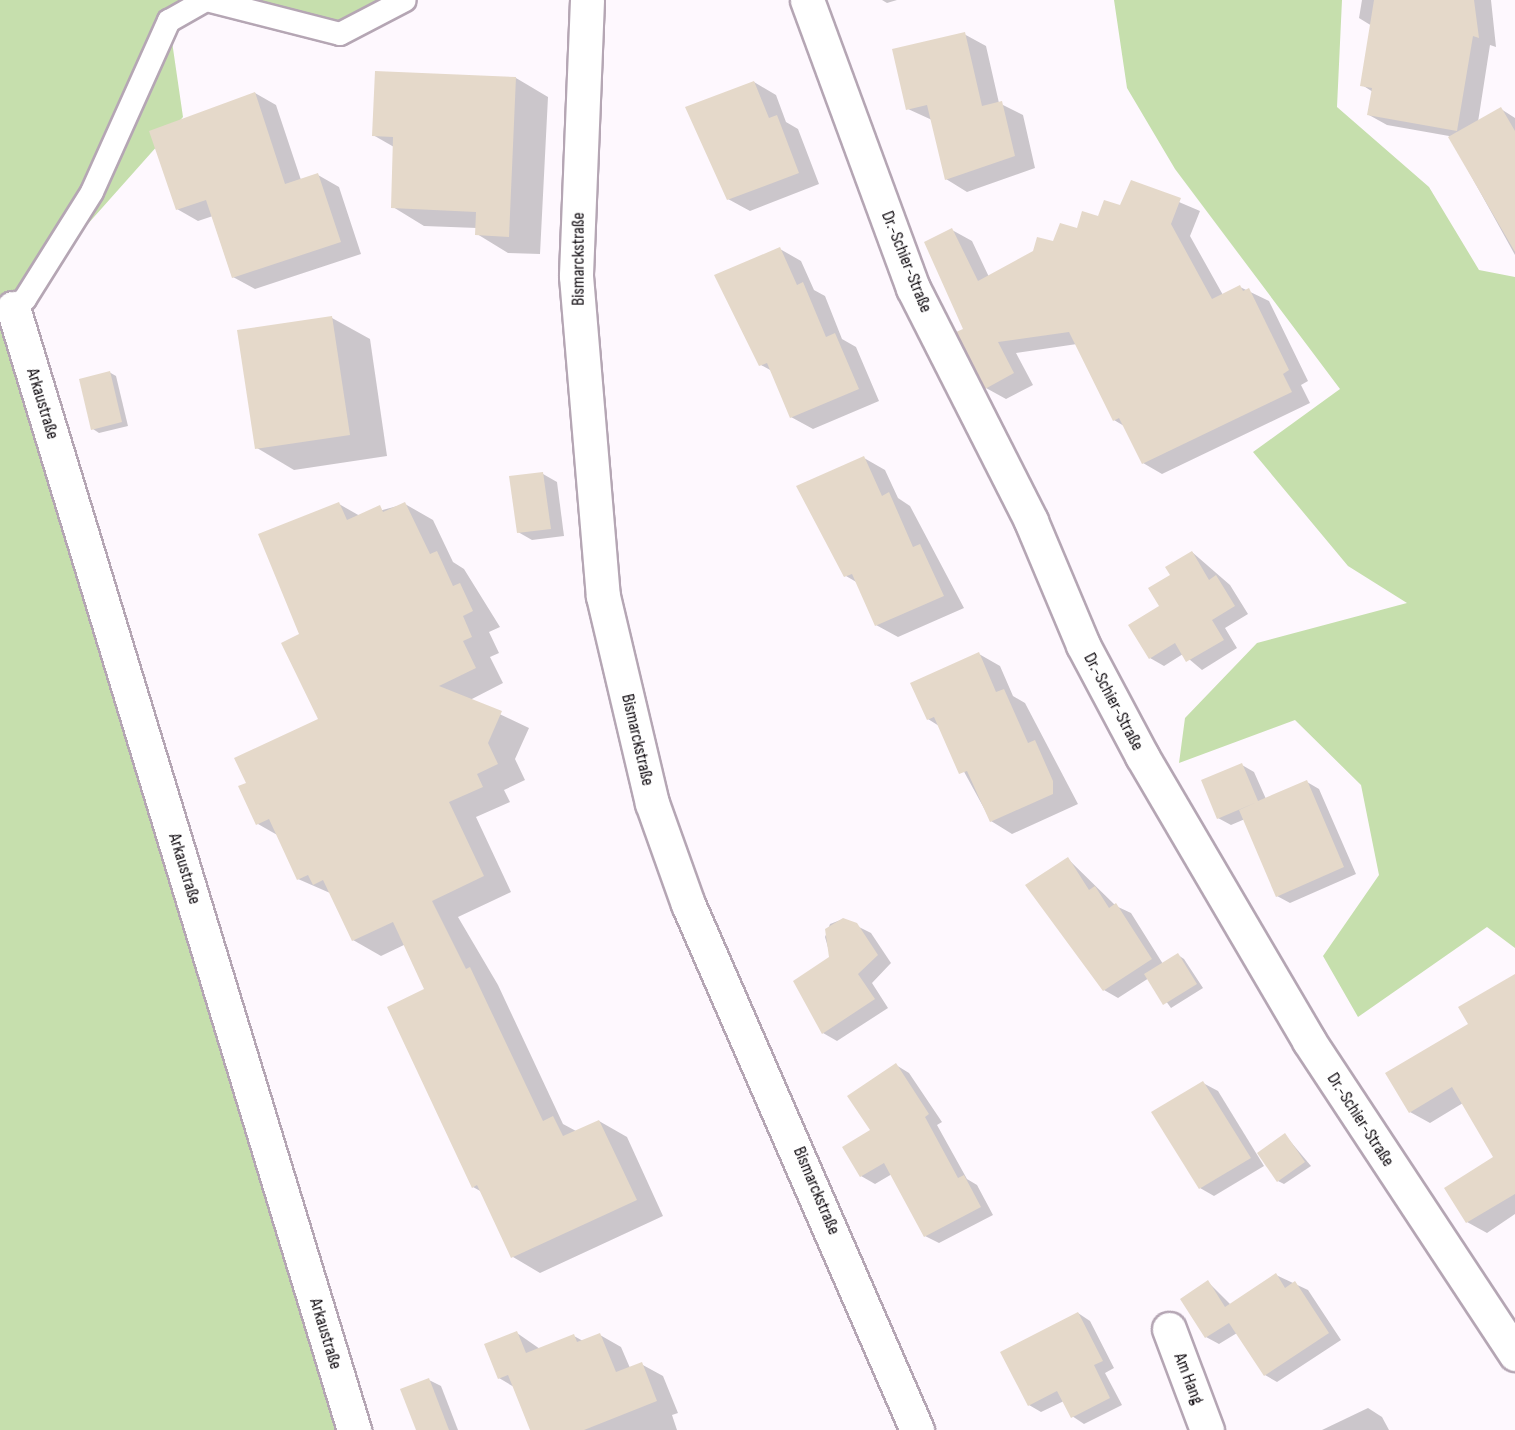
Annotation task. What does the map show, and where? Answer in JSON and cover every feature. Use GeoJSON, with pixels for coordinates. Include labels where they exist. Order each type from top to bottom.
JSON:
{"type":"FeatureCollection","features":[{"type":"Feature","properties":{"kind":"street","name":"Bismarckstraße"},"geometry":{"type":"LineString","coordinates":[[587,0],[576,276],[603,596],[652,803],[688,904],[917,1430]]}},
{"type":"Feature","properties":{"kind":"street","name":"Dr.-Schier-Straße"},"geometry":{"type":"LineString","coordinates":[[807,0],[914,288],[1031,521],[1083,645],[1142,756],[1309,1041],[1515,1354]]}},
{"type":"Feature","properties":{"kind":"street","name":"Arkaustraße"},"geometry":{"type":"LineString","coordinates":[[13,308],[354,1430]]}},
{"type":"Feature","properties":{"kind":"street","name":"Am Hang"},"geometry":{"type":"LineString","coordinates":[[1169,1329],[1208,1430]]}},
{"type":"Feature","properties":{"kind":"lane"},"geometry":{"type":"LineString","coordinates":[[13,308],[25,299],[92,192],[169,21],[206,0],[340,34],[405,0]]}},
{"type":"Feature","properties":{"kind":"green space"},"geometry":{"type":"Polygon","coordinates":[[[0,0],[206,0],[169,21],[183,117],[13,308],[354,1430],[0,1430],[0,0]]]}},
{"type":"Feature","properties":{"kind":"green space"},"geometry":{"type":"Polygon","coordinates":[[[207,0],[405,0],[340,34],[207,0]]]}},
{"type":"Feature","properties":{"kind":"green space"},"geometry":{"type":"Polygon","coordinates":[[[1114,0],[1342,0],[1337,107],[1429,187],[1479,270],[1515,277],[1515,948],[1487,927],[1358,1017],[1323,956],[1379,875],[1361,785],[1295,720],[1179,763],[1185,718],[1257,643],[1407,603],[1348,566],[1253,452],[1340,389],[1175,169],[1127,88],[1114,0]]]}},
{"type":"Feature","properties":{"kind":"building"},"geometry":{"type":"Polygon","coordinates":[[[1374,0],[1474,0],[1479,38],[1473,36],[1457,131],[1367,115],[1372,88],[1360,86],[1374,0]]]}},
{"type":"Feature","properties":{"kind":"building"},"geometry":{"type":"Polygon","coordinates":[[[965,32],[982,106],[1002,101],[1015,156],[945,180],[927,105],[906,110],[892,49],[965,32]]]}},
{"type":"Feature","properties":{"kind":"building"},"geometry":{"type":"Polygon","coordinates":[[[375,71],[516,77],[509,237],[475,235],[476,212],[391,208],[393,137],[372,136],[375,71]]]}},
{"type":"Feature","properties":{"kind":"building"},"geometry":{"type":"Polygon","coordinates":[[[754,81],[769,118],[777,115],[799,173],[727,200],[685,107],[754,81]]]}},
{"type":"Feature","properties":{"kind":"building"},"geometry":{"type":"Polygon","coordinates":[[[255,92],[285,184],[318,173],[341,242],[232,278],[206,200],[176,210],[149,131],[255,92]]]}},
{"type":"Feature","properties":{"kind":"building"},"geometry":{"type":"Polygon","coordinates":[[[1501,107],[1515,131],[1515,252],[1448,137],[1501,107]]]}},
{"type":"Feature","properties":{"kind":"building"},"geometry":{"type":"Polygon","coordinates":[[[1131,180],[1181,198],[1171,224],[1212,299],[1240,285],[1243,291],[1249,288],[1289,370],[1283,374],[1292,392],[1142,464],[1119,418],[1113,421],[1069,332],[998,342],[1014,373],[985,389],[956,332],[963,329],[924,242],[952,228],[978,281],[1033,251],[1037,237],[1053,241],[1060,223],[1077,228],[1082,211],[1098,216],[1104,200],[1120,205],[1131,180]]]}},
{"type":"Feature","properties":{"kind":"building"},"geometry":{"type":"Polygon","coordinates":[[[780,247],[797,285],[803,282],[826,337],[835,333],[859,389],[790,418],[767,363],[759,366],[714,275],[780,247]]]}},
{"type":"Feature","properties":{"kind":"building"},"geometry":{"type":"Polygon","coordinates":[[[332,316],[350,435],[255,449],[237,330],[332,316]]]}},
{"type":"Feature","properties":{"kind":"building"},"geometry":{"type":"Polygon","coordinates":[[[110,371],[122,422],[91,430],[79,379],[110,371]]]}},
{"type":"Feature","properties":{"kind":"building"},"geometry":{"type":"Polygon","coordinates":[[[864,456],[882,496],[889,492],[913,547],[920,544],[944,596],[875,626],[852,574],[844,577],[796,486],[864,456]]]}},
{"type":"Feature","properties":{"kind":"building"},"geometry":{"type":"Polygon","coordinates":[[[543,472],[551,529],[517,533],[509,476],[543,472]]]}},
{"type":"Feature","properties":{"kind":"building"},"geometry":{"type":"Polygon","coordinates":[[[339,502],[347,520],[380,505],[383,512],[405,502],[430,554],[437,551],[453,586],[460,583],[473,611],[463,616],[472,637],[463,641],[476,668],[439,686],[502,711],[488,743],[498,764],[477,774],[483,787],[449,802],[484,876],[432,901],[466,969],[470,967],[543,1121],[553,1116],[563,1136],[599,1120],[637,1200],[511,1258],[477,1185],[472,1188],[387,1007],[424,989],[393,922],[352,941],[323,880],[313,885],[308,875],[297,880],[269,819],[256,825],[238,786],[246,783],[234,758],[318,719],[281,643],[299,634],[258,534],[339,502]]]}},
{"type":"Feature","properties":{"kind":"building"},"geometry":{"type":"Polygon","coordinates":[[[1192,551],[1209,580],[1216,575],[1235,606],[1212,620],[1224,640],[1186,662],[1175,643],[1149,659],[1128,625],[1159,606],[1148,588],[1170,575],[1165,567],[1192,551]]]}},
{"type":"Feature","properties":{"kind":"building"},"geometry":{"type":"Polygon","coordinates":[[[979,652],[996,692],[1004,689],[1028,743],[1035,740],[1053,781],[1053,794],[990,822],[967,771],[959,774],[934,717],[927,720],[910,683],[979,652]]]}},
{"type":"Feature","properties":{"kind":"building"},"geometry":{"type":"Polygon","coordinates":[[[1242,763],[1258,801],[1307,780],[1344,867],[1276,897],[1239,810],[1257,802],[1217,819],[1201,780],[1242,763]]]}},
{"type":"Feature","properties":{"kind":"building"},"geometry":{"type":"Polygon","coordinates":[[[1068,857],[1089,890],[1095,886],[1109,908],[1116,903],[1152,959],[1103,991],[1025,885],[1068,857]]]}},
{"type":"Feature","properties":{"kind":"building"},"geometry":{"type":"Polygon","coordinates":[[[843,918],[857,923],[878,955],[858,974],[875,999],[822,1034],[793,981],[829,957],[825,929],[843,918]]]}},
{"type":"Feature","properties":{"kind":"building"},"geometry":{"type":"Polygon","coordinates":[[[1178,953],[1197,984],[1163,1005],[1144,974],[1178,953]]]}},
{"type":"Feature","properties":{"kind":"building"},"geometry":{"type":"Polygon","coordinates":[[[1515,974],[1515,1194],[1466,1223],[1444,1188],[1493,1157],[1452,1087],[1409,1113],[1385,1073],[1468,1024],[1458,1007],[1515,974]]]}},
{"type":"Feature","properties":{"kind":"building"},"geometry":{"type":"Polygon","coordinates":[[[896,1063],[929,1114],[925,1117],[958,1178],[964,1175],[981,1207],[924,1237],[884,1163],[860,1177],[842,1147],[870,1130],[847,1096],[896,1063]]]}},
{"type":"Feature","properties":{"kind":"building"},"geometry":{"type":"Polygon","coordinates":[[[1203,1081],[1251,1158],[1199,1189],[1151,1112],[1203,1081]]]}},
{"type":"Feature","properties":{"kind":"building"},"geometry":{"type":"Polygon","coordinates":[[[1285,1133],[1305,1162],[1277,1182],[1257,1153],[1285,1133]]]}},
{"type":"Feature","properties":{"kind":"building"},"geometry":{"type":"Polygon","coordinates":[[[1276,1273],[1285,1288],[1295,1281],[1329,1333],[1264,1376],[1229,1323],[1205,1338],[1180,1299],[1208,1280],[1225,1307],[1276,1273]]]}},
{"type":"Feature","properties":{"kind":"building"},"geometry":{"type":"Polygon","coordinates":[[[1078,1312],[1103,1361],[1094,1365],[1110,1398],[1071,1418],[1057,1391],[1028,1406],[1000,1352],[1078,1312]]]}},
{"type":"Feature","properties":{"kind":"building"},"geometry":{"type":"Polygon","coordinates":[[[517,1331],[526,1353],[574,1334],[577,1342],[600,1333],[616,1372],[642,1362],[657,1401],[584,1430],[530,1430],[508,1375],[498,1379],[484,1344],[517,1331]]]}},
{"type":"Feature","properties":{"kind":"building"},"geometry":{"type":"Polygon","coordinates":[[[429,1378],[449,1430],[416,1430],[400,1389],[429,1378]]]}}]}
